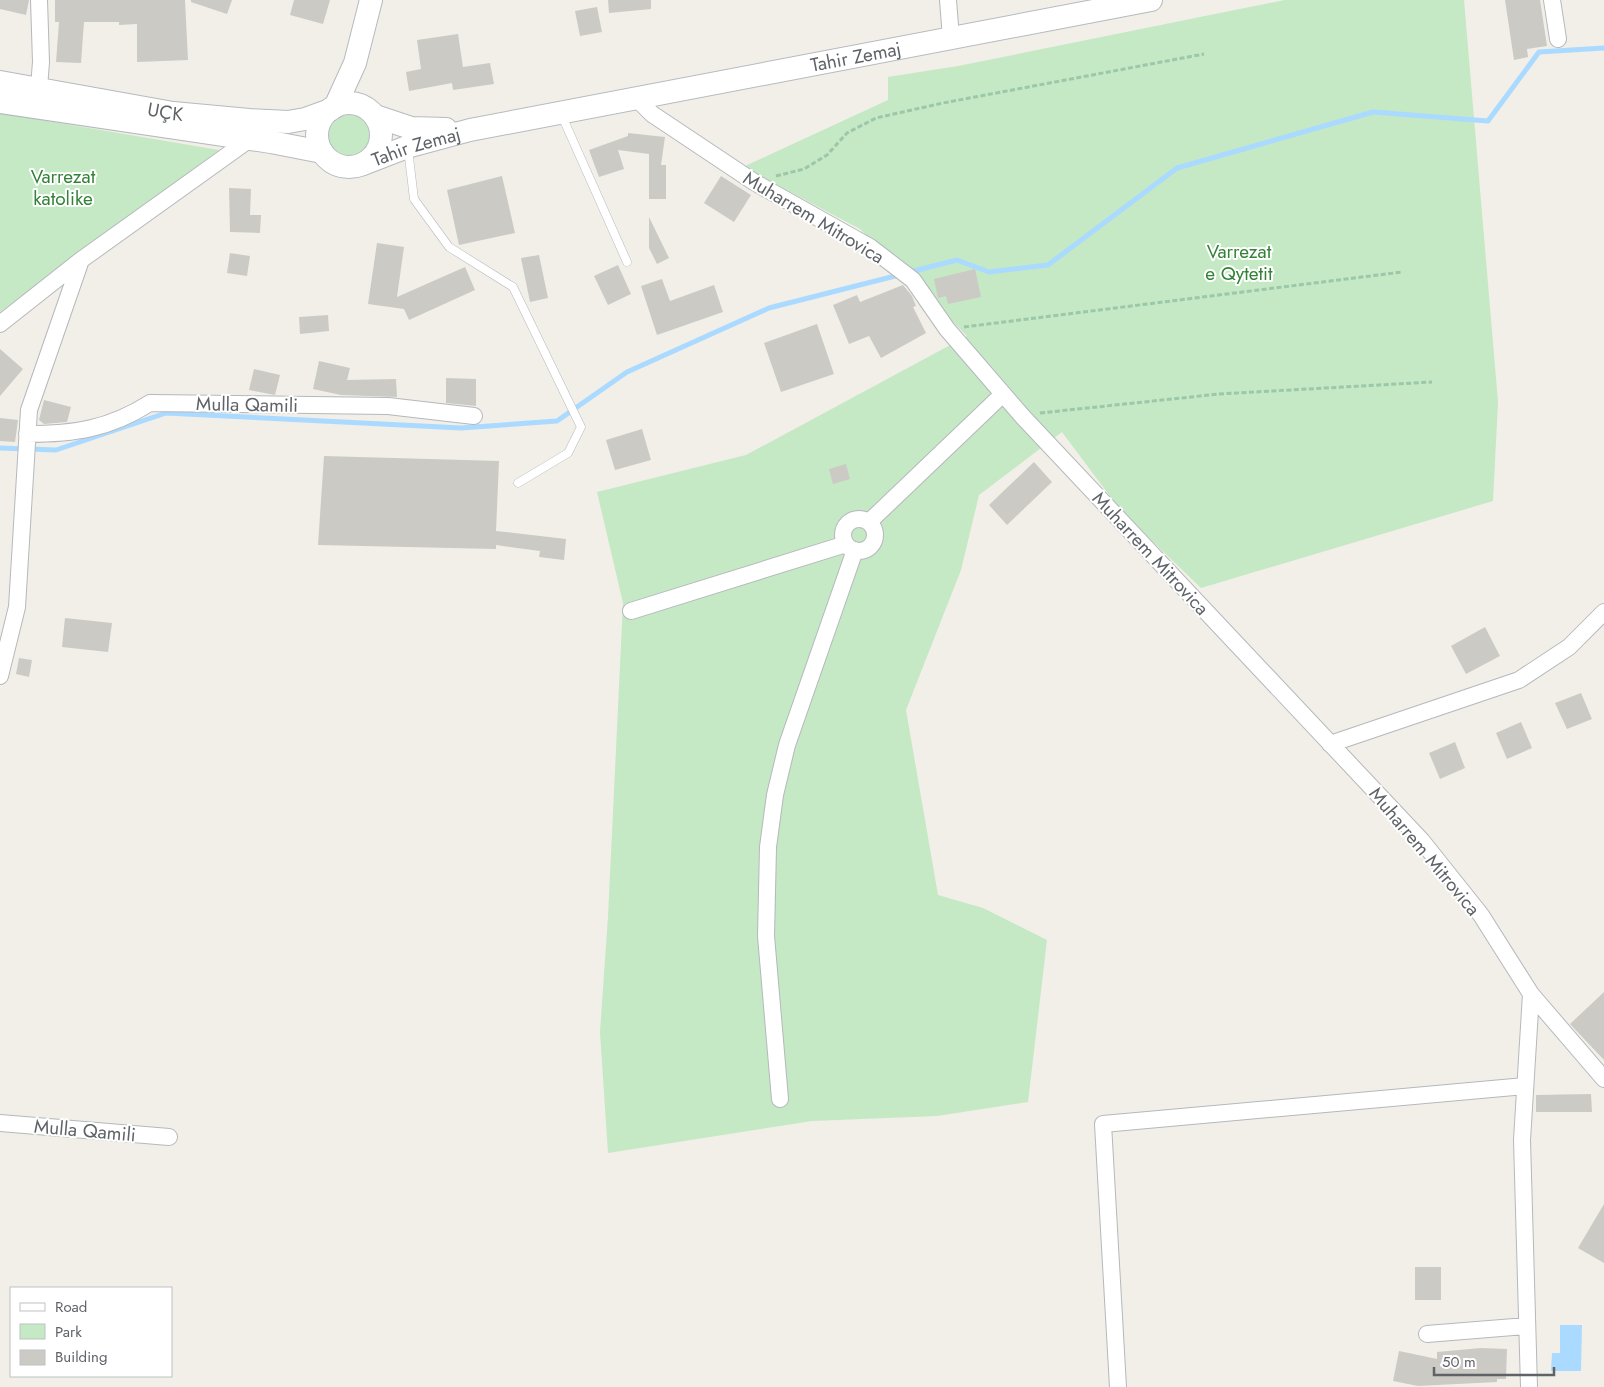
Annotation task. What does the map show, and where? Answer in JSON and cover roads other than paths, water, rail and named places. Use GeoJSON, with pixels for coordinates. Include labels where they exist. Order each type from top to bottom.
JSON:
{"type":"FeatureCollection","features":[{"type":"Feature","properties":{"kind":"main road"},"geometry":{"type":"LineString","coordinates":[[364,31],[364,93],[379,125],[380,143],[370,159],[363,164],[345,166],[336,164],[322,152],[319,144],[319,125],[332,109],[355,63],[371,0]]}},
{"type":"Feature","properties":{"kind":"main road","name":"Tahir Zemaj"},"geometry":{"type":"LineString","coordinates":[[363,164],[408,147],[470,130],[1151,0]]}},
{"type":"Feature","properties":{"kind":"main road","name":"UÇK"},"geometry":{"type":"LineString","coordinates":[[0,82],[38,97],[322,152]]}},
{"type":"Feature","properties":{"kind":"main road","name":"UÇK"},"geometry":{"type":"LineString","coordinates":[[0,102],[38,97],[173,113],[288,122],[305,119],[332,109]]}},
{"type":"Feature","properties":{"kind":"main road"},"geometry":{"type":"LineString","coordinates":[[332,109],[349,103],[372,113]]}},
{"type":"Feature","properties":{"kind":"main road","name":"Tahir Zemaj"},"geometry":{"type":"LineString","coordinates":[[372,113],[411,128],[470,130]]}},
{"type":"Feature","properties":{"kind":"street"},"geometry":{"type":"LineString","coordinates":[[38,97],[39,0]]}},
{"type":"Feature","properties":{"kind":"street"},"geometry":{"type":"LineString","coordinates":[[948,0],[951,38]]}},
{"type":"Feature","properties":{"kind":"street"},"geometry":{"type":"LineString","coordinates":[[1552,0],[1558,39]]}},
{"type":"Feature","properties":{"kind":"street","name":"Muharrem Mitrovica"},"geometry":{"type":"LineString","coordinates":[[635,97],[652,114],[754,182],[870,247],[913,280],[946,329],[1022,416],[1422,841],[1480,915],[1531,994],[1604,1079]]}},
{"type":"Feature","properties":{"kind":"street"},"geometry":{"type":"LineString","coordinates":[[0,324],[81,260],[250,139]]}},
{"type":"Feature","properties":{"kind":"street"},"geometry":{"type":"LineString","coordinates":[[0,676],[17,607],[29,410],[81,260]]}},
{"type":"Feature","properties":{"kind":"street"},"geometry":{"type":"LineString","coordinates":[[869,522],[1003,394]]}},
{"type":"Feature","properties":{"kind":"street","name":"Mulla Qamili"},"geometry":{"type":"LineString","coordinates":[[27,434],[65,434],[104,426],[133,413],[150,402],[388,406],[474,416]]}},
{"type":"Feature","properties":{"kind":"street"},"geometry":{"type":"LineString","coordinates":[[631,611],[850,547],[865,549],[873,542],[875,532],[869,522],[860,518],[850,521],[843,534],[850,547],[786,746],[773,813],[768,847],[766,936],[780,1099]]}},
{"type":"Feature","properties":{"kind":"street"},"geometry":{"type":"LineString","coordinates":[[1330,744],[1519,680],[1569,648],[1604,612]]}},
{"type":"Feature","properties":{"kind":"street"},"geometry":{"type":"LineString","coordinates":[[1529,1387],[1522,1140],[1531,994]]}},
{"type":"Feature","properties":{"kind":"street"},"geometry":{"type":"LineString","coordinates":[[1118,1387],[1103,1124],[1526,1086]]}},
{"type":"Feature","properties":{"kind":"street","name":"Mulla Qamili"},"geometry":{"type":"LineString","coordinates":[[0,1122],[170,1137]]}},
{"type":"Feature","properties":{"kind":"street"},"geometry":{"type":"LineString","coordinates":[[1426,1334],[1527,1326]]}},
{"type":"Feature","properties":{"kind":"lane"},"geometry":{"type":"LineString","coordinates":[[560,112],[627,262]]}},
{"type":"Feature","properties":{"kind":"lane"},"geometry":{"type":"LineString","coordinates":[[408,147],[414,199],[449,247],[513,287],[581,427],[568,453],[518,483]]}},
{"type":"Feature","properties":{"kind":"water"},"geometry":{"type":"Polygon","coordinates":[[[1560,1325],[1582,1325],[1581,1371],[1551,1371],[1552,1353],[1560,1353],[1560,1325]]]}},
{"type":"Feature","properties":{"kind":"waterway"},"geometry":{"type":"LineString","coordinates":[[910,272],[957,260],[989,272],[1048,265],[1177,168],[1373,112],[1488,121],[1539,52],[1604,48]]}},
{"type":"Feature","properties":{"kind":"waterway"},"geometry":{"type":"LineString","coordinates":[[0,448],[56,450],[166,413],[461,428],[557,421],[627,372],[769,308],[899,275]]}},
{"type":"Feature","properties":{"kind":"park label","name":"Varrezat katolike"},"geometry":{"type":"Point","coordinates":[63,187]}},
{"type":"Feature","properties":{"kind":"park label","name":"Varrezat e Qytetit"},"geometry":{"type":"Point","coordinates":[1239,262]}}]}
